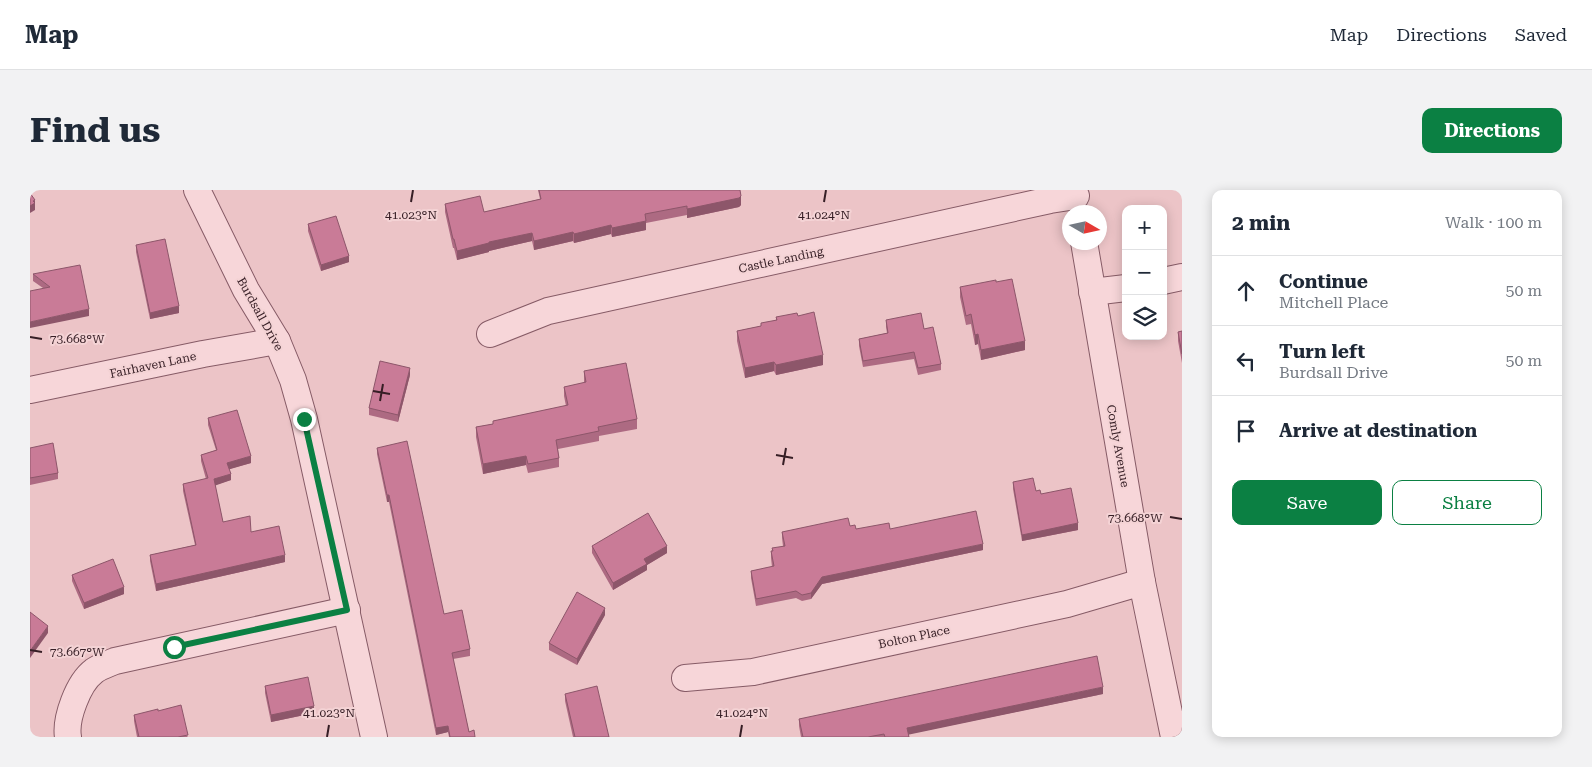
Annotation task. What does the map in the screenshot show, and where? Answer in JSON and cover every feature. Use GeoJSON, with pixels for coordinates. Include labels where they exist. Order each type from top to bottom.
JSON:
{"type":"FeatureCollection","features":[{"type":"Feature","properties":{"kind":"street","name":"Burdsall Drive"},"geometry":{"type":"LineString","coordinates":[[197,190],[246,290],[277,341],[294,380],[374,737]]}},
{"type":"Feature","properties":{"kind":"street","name":"Castle Landing"},"geometry":{"type":"LineString","coordinates":[[490,334],[548,311],[1041,202],[1076,200]]}},
{"type":"Feature","properties":{"kind":"street","name":"Comly Avenue"},"geometry":{"type":"LineString","coordinates":[[1085,250],[1142,582],[1174,737]]}},
{"type":"Feature","properties":{"kind":"street"},"geometry":{"type":"LineString","coordinates":[[1167,280],[1182,277]]}},
{"type":"Feature","properties":{"kind":"street"},"geometry":{"type":"LineString","coordinates":[[1092,292],[1122,288]]}},
{"type":"Feature","properties":{"kind":"street","name":"Fairhaven Lane"},"geometry":{"type":"LineString","coordinates":[[30,390],[203,354],[277,341]]}},
{"type":"Feature","properties":{"kind":"street","name":"Bolton Place"},"geometry":{"type":"LineString","coordinates":[[685,678],[752,672],[1067,604],[1142,582]]}},
{"type":"Feature","properties":{"kind":"street"},"geometry":{"type":"LineString","coordinates":[[68,737],[67,731],[74,702],[82,686],[93,672],[115,661],[347,610]]}},
{"type":"Feature","properties":{"kind":"building"},"geometry":{"type":"Polygon","coordinates":[[[539,190],[740,190],[741,196],[687,209],[687,206],[645,214],[646,221],[612,228],[611,225],[534,241],[532,233],[457,251],[445,204],[480,196],[484,212],[541,199],[539,190]]]}},
{"type":"Feature","properties":{"kind":"building"},"geometry":{"type":"Polygon","coordinates":[[[30,193],[35,203],[30,206],[30,193]]]}},
{"type":"Feature","properties":{"kind":"building"},"geometry":{"type":"Polygon","coordinates":[[[336,216],[349,256],[321,265],[308,224],[336,216]]]}},
{"type":"Feature","properties":{"kind":"building"},"geometry":{"type":"Polygon","coordinates":[[[165,239],[179,306],[150,313],[136,245],[165,239]]]}},
{"type":"Feature","properties":{"kind":"building"},"geometry":{"type":"Polygon","coordinates":[[[80,265],[89,309],[30,322],[30,291],[50,287],[33,274],[80,265]]]}},
{"type":"Feature","properties":{"kind":"building"},"geometry":{"type":"Polygon","coordinates":[[[1012,279],[1025,341],[981,350],[978,334],[975,335],[971,314],[966,316],[960,287],[1012,279]]]}},
{"type":"Feature","properties":{"kind":"building"},"geometry":{"type":"Polygon","coordinates":[[[814,312],[823,355],[776,365],[774,362],[745,368],[737,331],[761,326],[761,323],[777,320],[776,317],[797,313],[798,316],[814,312]]]}},
{"type":"Feature","properties":{"kind":"building"},"geometry":{"type":"Polygon","coordinates":[[[921,313],[924,329],[933,327],[941,364],[918,368],[914,352],[863,361],[859,339],[888,333],[886,320],[921,313]]]}},
{"type":"Feature","properties":{"kind":"building"},"geometry":{"type":"Polygon","coordinates":[[[1182,331],[1182,354],[1178,332],[1182,331]]]}},
{"type":"Feature","properties":{"kind":"building"},"geometry":{"type":"Polygon","coordinates":[[[380,361],[410,368],[398,415],[369,408],[380,361]]]}},
{"type":"Feature","properties":{"kind":"building"},"geometry":{"type":"Polygon","coordinates":[[[626,363],[637,419],[598,427],[599,431],[556,440],[559,458],[528,464],[526,456],[483,464],[476,427],[493,424],[493,421],[568,405],[564,387],[586,382],[584,371],[626,363]]]}},
{"type":"Feature","properties":{"kind":"building"},"geometry":{"type":"Polygon","coordinates":[[[237,410],[251,456],[227,463],[231,474],[214,479],[223,522],[250,516],[251,532],[279,526],[285,555],[156,584],[150,555],[196,545],[183,484],[208,478],[201,455],[217,450],[208,418],[237,410]]]}},
{"type":"Feature","properties":{"kind":"building"},"geometry":{"type":"Polygon","coordinates":[[[407,441],[444,614],[462,610],[470,649],[452,653],[469,732],[474,730],[475,737],[450,737],[448,726],[436,728],[389,495],[387,495],[377,448],[407,441]]]}},
{"type":"Feature","properties":{"kind":"building"},"geometry":{"type":"Polygon","coordinates":[[[53,443],[58,473],[30,478],[30,448],[53,443]]]}},
{"type":"Feature","properties":{"kind":"building"},"geometry":{"type":"Polygon","coordinates":[[[1033,478],[1036,491],[1040,490],[1041,494],[1071,488],[1078,523],[1022,535],[1013,482],[1033,478]]]}},
{"type":"Feature","properties":{"kind":"building"},"geometry":{"type":"Polygon","coordinates":[[[976,511],[983,544],[822,577],[811,593],[802,595],[796,591],[756,599],[751,571],[774,566],[771,551],[773,551],[772,548],[785,546],[782,532],[848,518],[850,526],[855,525],[856,529],[889,523],[890,529],[976,511]]]}},
{"type":"Feature","properties":{"kind":"building"},"geometry":{"type":"Polygon","coordinates":[[[648,513],[667,546],[644,559],[647,564],[613,583],[592,546],[648,513]]]}},
{"type":"Feature","properties":{"kind":"building"},"geometry":{"type":"Polygon","coordinates":[[[113,559],[124,587],[84,603],[72,575],[113,559]]]}},
{"type":"Feature","properties":{"kind":"building"},"geometry":{"type":"Polygon","coordinates":[[[577,592],[605,608],[577,659],[549,643],[577,592]]]}},
{"type":"Feature","properties":{"kind":"building"},"geometry":{"type":"Polygon","coordinates":[[[30,612],[48,626],[30,651],[30,612]]]}},
{"type":"Feature","properties":{"kind":"building"},"geometry":{"type":"Polygon","coordinates":[[[1097,656],[1103,687],[907,728],[909,737],[885,737],[884,734],[868,737],[803,737],[799,719],[1097,656]]]}},
{"type":"Feature","properties":{"kind":"building"},"geometry":{"type":"Polygon","coordinates":[[[308,677],[314,706],[271,715],[265,686],[308,677]]]}},
{"type":"Feature","properties":{"kind":"building"},"geometry":{"type":"Polygon","coordinates":[[[597,686],[609,737],[575,737],[565,694],[597,686]]]}},
{"type":"Feature","properties":{"kind":"building"},"geometry":{"type":"Polygon","coordinates":[[[181,705],[188,735],[178,737],[139,737],[134,715],[181,705]]]}},
{"type":"Feature","properties":{"kind":"route"},"geometry":{"type":"LineString","coordinates":[[174,647],[347,610],[304,419]]}}]}
